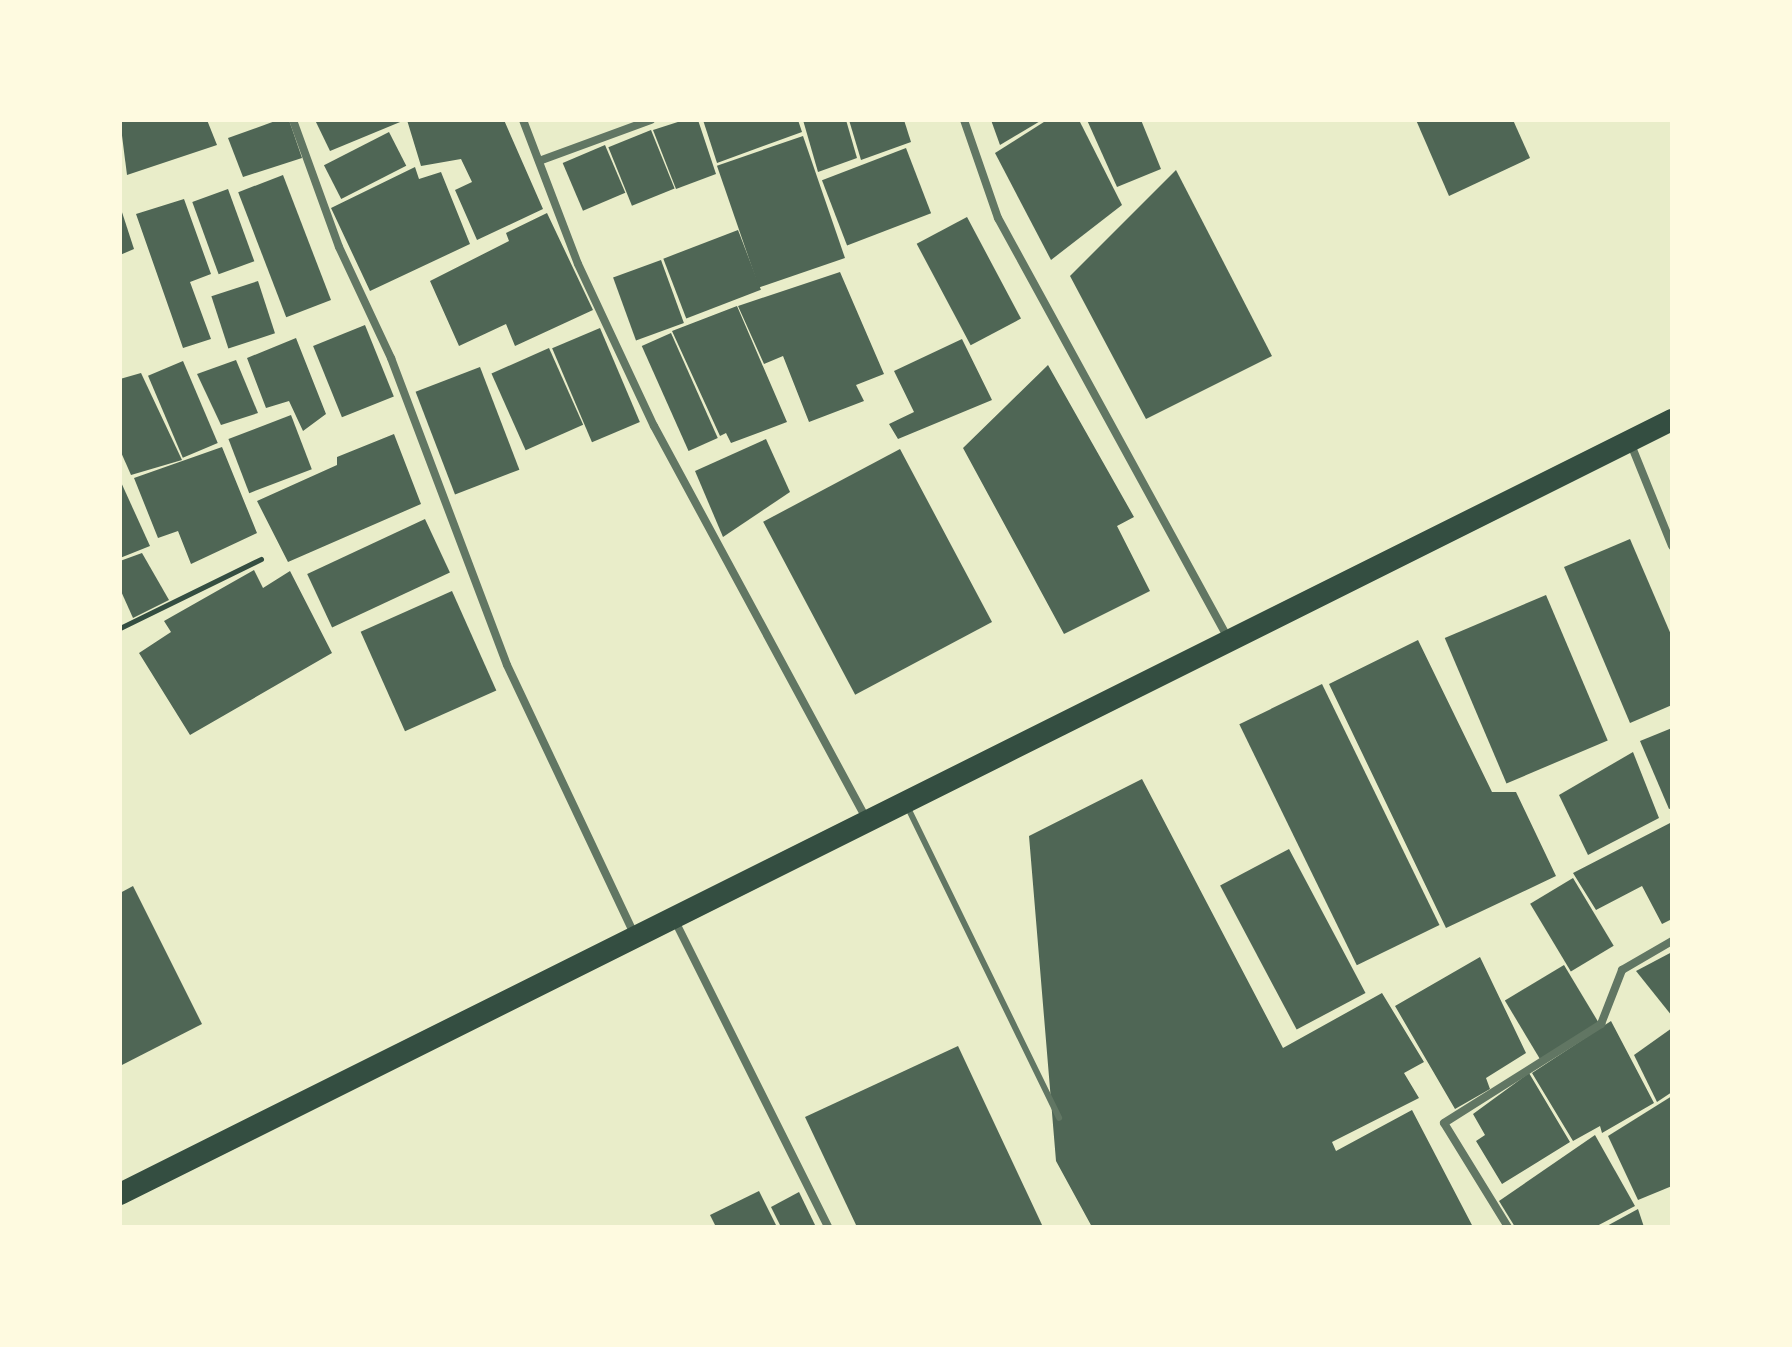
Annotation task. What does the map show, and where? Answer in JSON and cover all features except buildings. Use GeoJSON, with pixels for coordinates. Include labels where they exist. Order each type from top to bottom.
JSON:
{"type":"FeatureCollection","features":[{"type":"Feature","properties":{"kind":"highway"},"geometry":{"type":"LineString","coordinates":[[120,1194],[636,937],[904,799],[1672,420]]}},
{"type":"Feature","properties":{"kind":"street"},"geometry":{"type":"LineString","coordinates":[[293,120],[339,247],[391,358],[507,665],[636,937]]}},
{"type":"Feature","properties":{"kind":"street"},"geometry":{"type":"LineString","coordinates":[[523,120],[578,264],[654,426],[866,818]]}},
{"type":"Feature","properties":{"kind":"street"},"geometry":{"type":"LineString","coordinates":[[539,161],[651,120]]}},
{"type":"Feature","properties":{"kind":"street"},"geometry":{"type":"LineString","coordinates":[[964,120],[998,218],[1228,639]]}},
{"type":"Feature","properties":{"kind":"street"},"geometry":{"type":"LineString","coordinates":[[1629,441],[1672,546]]}},
{"type":"Feature","properties":{"kind":"street"},"geometry":{"type":"LineString","coordinates":[[673,918],[828,1227]]}},
{"type":"Feature","properties":{"kind":"street"},"geometry":{"type":"LineString","coordinates":[[1508,1227],[1444,1123],[1601,1024],[1622,970],[1672,941]]}},
{"type":"Feature","properties":{"kind":"lane"},"geometry":{"type":"LineString","coordinates":[[904,799],[1059,1118]]}},
{"type":"Feature","properties":{"kind":"path"},"geometry":{"type":"LineString","coordinates":[[120,628],[261,559]]}}]}
